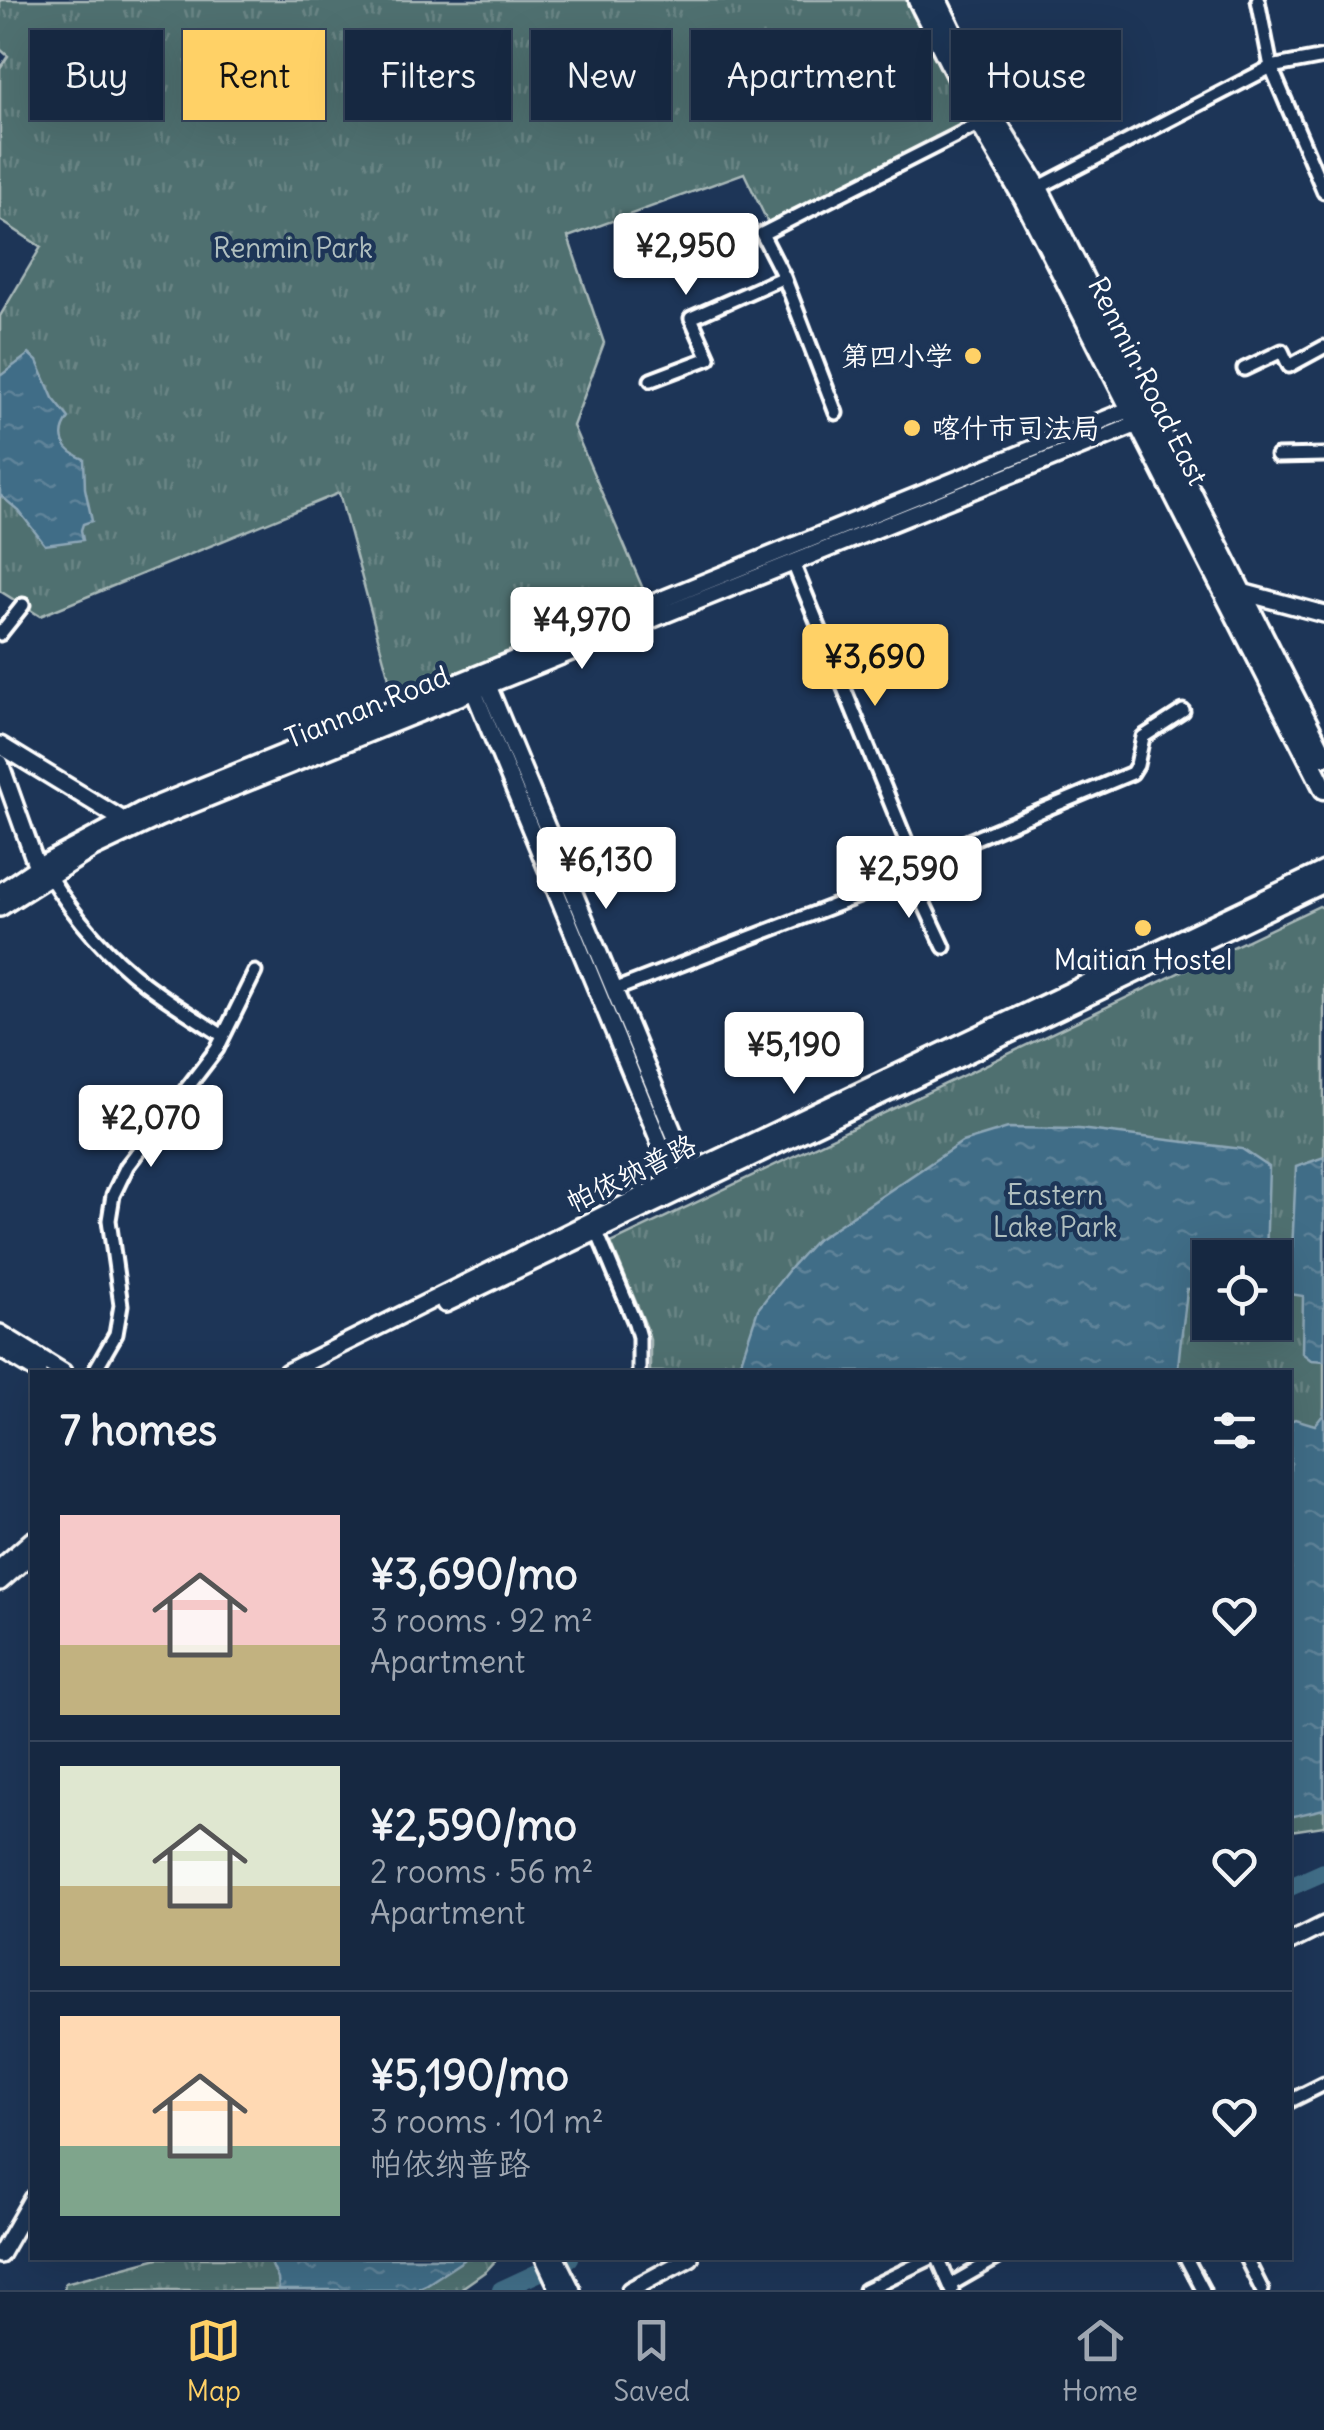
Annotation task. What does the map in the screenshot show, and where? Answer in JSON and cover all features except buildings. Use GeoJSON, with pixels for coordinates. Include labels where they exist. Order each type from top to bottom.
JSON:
{"type":"FeatureCollection","features":[{"type":"Feature","properties":{"kind":"main road","name":"Renmin Road East"},"geometry":{"type":"LineString","coordinates":[[918,0],[951,57]]}},
{"type":"Feature","properties":{"kind":"main road","name":"Renmin Road East"},"geometry":{"type":"LineString","coordinates":[[936,0],[951,35]]}},
{"type":"Feature","properties":{"kind":"main road","name":"Renmin Road East"},"geometry":{"type":"LineString","coordinates":[[987,120],[1030,192],[1143,413],[1324,788]]}},
{"type":"Feature","properties":{"kind":"main road","name":"Renmin Road East"},"geometry":{"type":"LineString","coordinates":[[1143,413],[1242,592],[1324,756]]}},
{"type":"Feature","properties":{"kind":"street"},"geometry":{"type":"LineString","coordinates":[[1258,0],[1271,67],[1324,192]]}},
{"type":"Feature","properties":{"kind":"street"},"geometry":{"type":"LineString","coordinates":[[1030,192],[1271,67],[1324,58]]}},
{"type":"Feature","properties":{"kind":"street"},"geometry":{"type":"LineString","coordinates":[[836,413],[784,277],[762,234],[987,120]]}},
{"type":"Feature","properties":{"kind":"street"},"geometry":{"type":"LineString","coordinates":[[651,380],[708,358],[692,318],[784,277]]}},
{"type":"Feature","properties":{"kind":"street"},"geometry":{"type":"LineString","coordinates":[[1244,369],[1282,351],[1289,366],[1324,347]]}},
{"type":"Feature","properties":{"kind":"street","name":"Tiannan Road"},"geometry":{"type":"LineString","coordinates":[[0,908],[43,871],[123,820],[159,804],[794,563],[1143,413]]}},
{"type":"Feature","properties":{"kind":"street","name":"Tiannan Road"},"geometry":{"type":"LineString","coordinates":[[0,892],[158,818],[1143,413]]}},
{"type":"Feature","properties":{"kind":"street"},"geometry":{"type":"LineString","coordinates":[[1276,456],[1324,454]]}},
{"type":"Feature","properties":{"kind":"street"},"geometry":{"type":"LineString","coordinates":[[794,563],[944,948]]}},
{"type":"Feature","properties":{"kind":"street"},"geometry":{"type":"LineString","coordinates":[[1242,592],[1324,614]]}},
{"type":"Feature","properties":{"kind":"street"},"geometry":{"type":"LineString","coordinates":[[0,634],[22,605]]}},
{"type":"Feature","properties":{"kind":"street"},"geometry":{"type":"LineString","coordinates":[[478,685],[614,990],[685,1183]]}},
{"type":"Feature","properties":{"kind":"street"},"geometry":{"type":"LineString","coordinates":[[478,685],[685,1183]]}},
{"type":"Feature","properties":{"kind":"street"},"geometry":{"type":"LineString","coordinates":[[614,990],[914,873],[935,855],[1132,773],[1138,765],[1142,738],[1183,711]]}},
{"type":"Feature","properties":{"kind":"street"},"geometry":{"type":"LineString","coordinates":[[0,744],[123,820]]}},
{"type":"Feature","properties":{"kind":"street"},"geometry":{"type":"LineString","coordinates":[[0,762],[43,871],[68,906],[144,984],[224,1036]]}},
{"type":"Feature","properties":{"kind":"street","name":"帕依纳普路"},"geometry":{"type":"LineString","coordinates":[[305,1370],[597,1232],[685,1183],[1324,870]]}},
{"type":"Feature","properties":{"kind":"street","name":"帕依纳普路"},"geometry":{"type":"LineString","coordinates":[[291,1370],[1324,884]]}},
{"type":"Feature","properties":{"kind":"street"},"geometry":{"type":"LineString","coordinates":[[95,1370],[116,1334],[121,1305],[109,1220],[114,1194],[127,1166],[217,1049],[254,972]]}},
{"type":"Feature","properties":{"kind":"street"},"geometry":{"type":"LineString","coordinates":[[597,1232],[636,1323],[639,1370]]}},
{"type":"Feature","properties":{"kind":"street"},"geometry":{"type":"LineString","coordinates":[[0,1333],[60,1370]]}},
{"type":"Feature","properties":{"kind":"street"},"geometry":{"type":"LineString","coordinates":[[0,1349],[35,1370]]}},
{"type":"Feature","properties":{"kind":"street"},"geometry":{"type":"LineString","coordinates":[[0,1568],[30,1542]]}},
{"type":"Feature","properties":{"kind":"street"},"geometry":{"type":"LineString","coordinates":[[0,1582],[30,1556]]}},
{"type":"Feature","properties":{"kind":"street"},"geometry":{"type":"LineString","coordinates":[[1292,1941],[1324,1925]]}},
{"type":"Feature","properties":{"kind":"street"},"geometry":{"type":"LineString","coordinates":[[1292,2100],[1324,2084]]}},
{"type":"Feature","properties":{"kind":"street"},"geometry":{"type":"LineString","coordinates":[[0,2256],[30,2203]]}},
{"type":"Feature","properties":{"kind":"street"},"geometry":{"type":"LineString","coordinates":[[545,2260],[567,2289]]}},
{"type":"Feature","properties":{"kind":"street"},"geometry":{"type":"LineString","coordinates":[[557,2260],[567,2289]]}},
{"type":"Feature","properties":{"kind":"street"},"geometry":{"type":"LineString","coordinates":[[630,2290],[686,2260]]}},
{"type":"Feature","properties":{"kind":"street"},"geometry":{"type":"LineString","coordinates":[[865,2290],[931,2260]]}},
{"type":"Feature","properties":{"kind":"street"},"geometry":{"type":"LineString","coordinates":[[936,2260],[951,2287],[995,2260]]}},
{"type":"Feature","properties":{"kind":"street"},"geometry":{"type":"LineString","coordinates":[[1187,2260],[1203,2290]]}},
{"type":"Feature","properties":{"kind":"street"},"geometry":{"type":"LineString","coordinates":[[1247,2260],[1262,2290]]}},
{"type":"Feature","properties":{"kind":"green space","name":"Renmin Park"},"geometry":{"type":"Polygon","coordinates":[[[0,0],[918,0],[951,65],[951,120],[980,123],[771,229],[744,173],[568,237],[604,343],[573,426],[650,605],[397,708],[339,493],[40,616],[0,591],[0,316],[41,247],[0,220],[0,68],[8,56],[0,49],[0,0]]]}},
{"type":"Feature","properties":{"kind":"green space","name":"Eastern Lake Park"},"geometry":{"type":"Polygon","coordinates":[[[1319,906],[1324,908],[1324,1826],[1292,1831],[1292,1370],[650,1370],[650,1340],[611,1243],[1319,906]]]}},
{"type":"Feature","properties":{"kind":"green space"},"geometry":{"type":"Polygon","coordinates":[[[151,2260],[496,2260],[459,2290],[64,2290],[65,2283],[151,2260]]]}},
{"type":"Feature","properties":{"kind":"water"},"geometry":{"type":"Polygon","coordinates":[[[29,354],[37,361],[53,398],[69,418],[63,431],[64,443],[84,459],[92,521],[83,524],[83,540],[45,545],[19,511],[0,495],[0,376],[29,354]]]}},
{"type":"Feature","properties":{"kind":"water"},"geometry":{"type":"Polygon","coordinates":[[[1008,1128],[1079,1129],[1242,1149],[1269,1167],[1267,1240],[1192,1240],[1192,1289],[1187,1289],[1178,1370],[740,1370],[758,1309],[815,1241],[962,1142],[1008,1128]]]}},
{"type":"Feature","properties":{"kind":"water"},"geometry":{"type":"Polygon","coordinates":[[[1324,1157],[1324,1361],[1311,1360],[1302,1353],[1303,1296],[1292,1294],[1296,1167],[1324,1157]]]}},
{"type":"Feature","properties":{"kind":"water"},"geometry":{"type":"Polygon","coordinates":[[[1324,1408],[1324,1809],[1292,1817],[1292,1420],[1315,1425],[1324,1408]]]}},
{"type":"Feature","properties":{"kind":"water"},"geometry":{"type":"Polygon","coordinates":[[[464,2260],[415,2290],[279,2290],[270,2261],[464,2260]]]}},
{"type":"Feature","properties":{"kind":"waterway"},"geometry":{"type":"LineString","coordinates":[[1292,1886],[1324,1872]]}},
{"type":"Feature","properties":{"kind":"waterway"},"geometry":{"type":"LineString","coordinates":[[501,2290],[566,2260]]}},
{"type":"Feature","properties":{"kind":"place","name":"第四小学"},"geometry":{"type":"Point","coordinates":[973,356]}},
{"type":"Feature","properties":{"kind":"place","name":"喀什市司法局"},"geometry":{"type":"Point","coordinates":[912,428]}},
{"type":"Feature","properties":{"kind":"place","name":"Maitian Hostel"},"geometry":{"type":"Point","coordinates":[1143,928]}}]}
